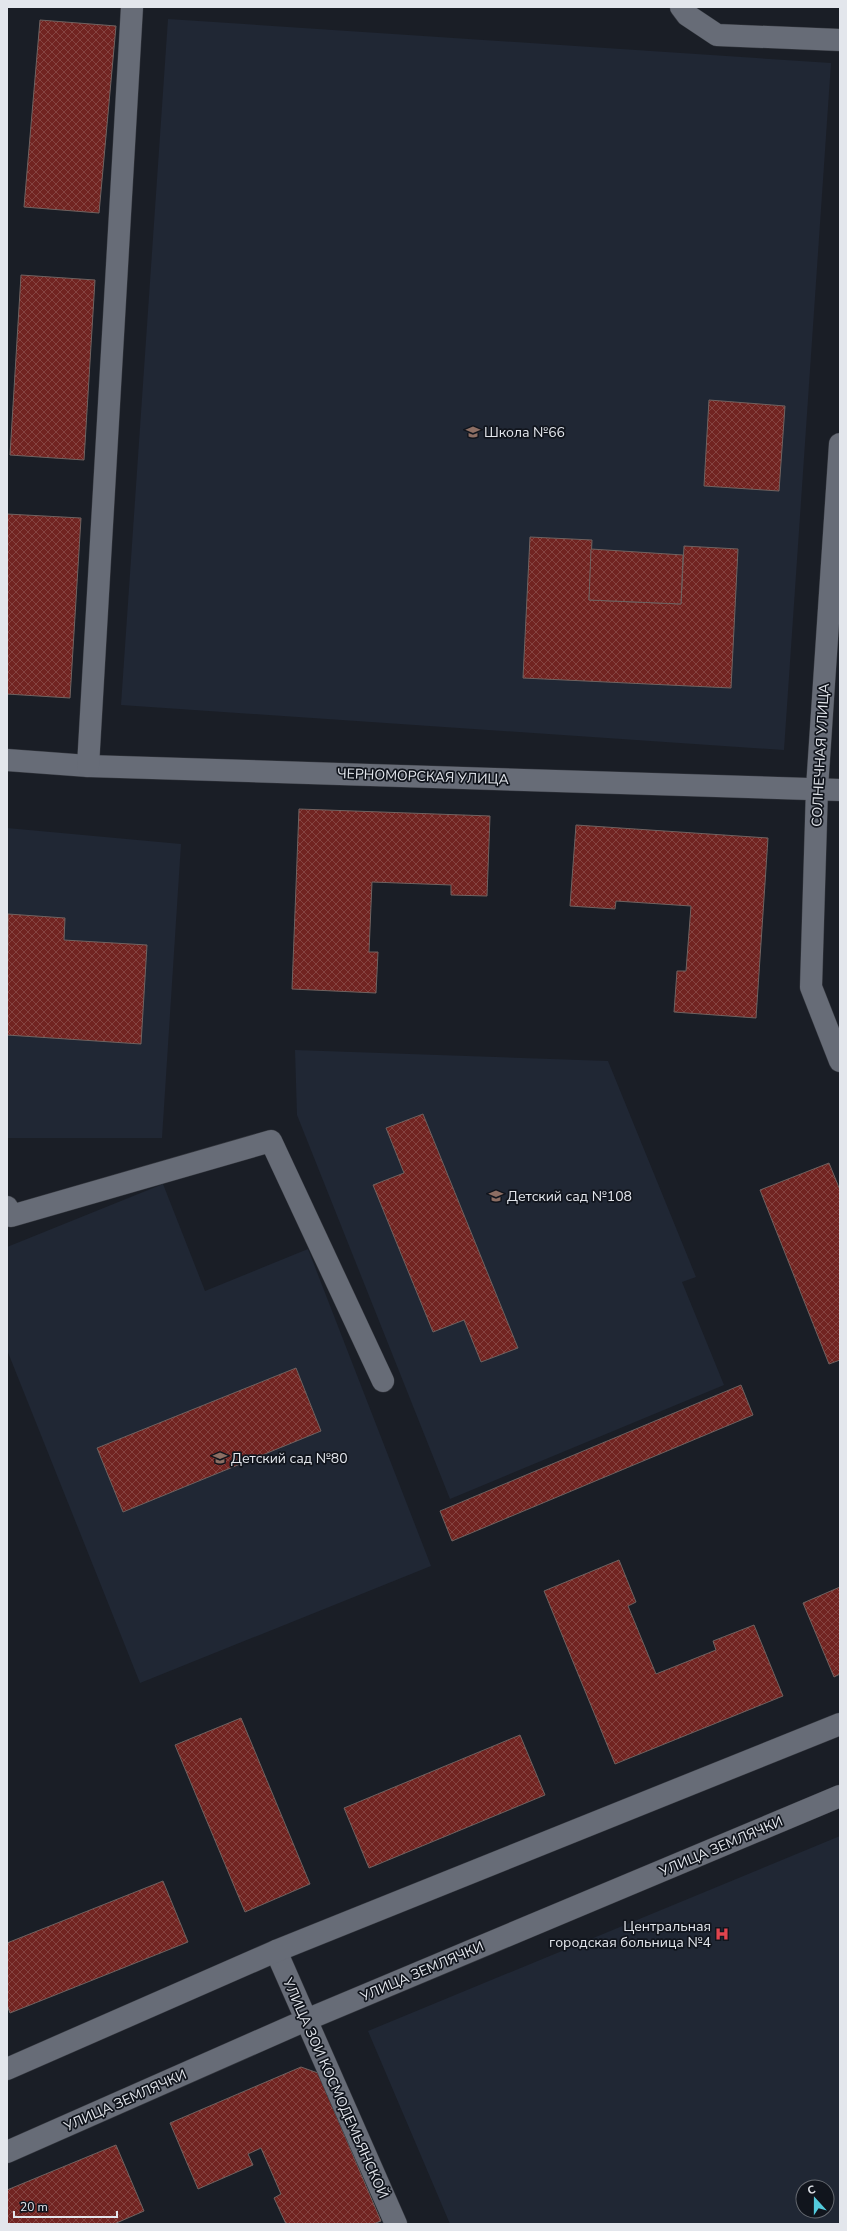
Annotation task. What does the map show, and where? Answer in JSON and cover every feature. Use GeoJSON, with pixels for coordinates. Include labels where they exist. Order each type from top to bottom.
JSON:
{"type":"FeatureCollection","features":[{"type":"Feature","properties":{"kind":"street"},"geometry":{"type":"LineString","coordinates":[[88,766],[132,7]]}},
{"type":"Feature","properties":{"kind":"street"},"geometry":{"type":"LineString","coordinates":[[681,7],[687,15],[717,35],[840,40]]}},
{"type":"Feature","properties":{"kind":"street","name":"СОЛНЕЧНАЯ УЛИЦА"},"geometry":{"type":"LineString","coordinates":[[840,444],[834,616],[817,788],[811,987],[840,1061]]}},
{"type":"Feature","properties":{"kind":"street","name":"ЧЕРНОМОРСКАЯ УЛИЦА"},"geometry":{"type":"LineString","coordinates":[[7,760],[88,766],[817,788],[840,790]]}},
{"type":"Feature","properties":{"kind":"street"},"geometry":{"type":"LineString","coordinates":[[7,1207],[11,1216],[271,1140],[383,1381]]}},
{"type":"Feature","properties":{"kind":"street"},"geometry":{"type":"LineString","coordinates":[[7,2069],[276,1951],[840,1724]]}},
{"type":"Feature","properties":{"kind":"street","name":"УЛИЦА ЗЕМЛЯЧКИ"},"geometry":{"type":"LineString","coordinates":[[7,2152],[306,2020],[840,1796]]}},
{"type":"Feature","properties":{"kind":"street","name":"УЛИЦА ЗОИ КОСМОДЕМЬЯНСКОЙ"},"geometry":{"type":"LineString","coordinates":[[276,1951],[396,2224]]}},
{"type":"Feature","properties":{"kind":"shaded area","name":"Школа №66"},"geometry":{"type":"Polygon","coordinates":[[[168,19],[831,63],[784,750],[121,705],[168,19]]]}},
{"type":"Feature","properties":{"kind":"shaded area"},"geometry":{"type":"Polygon","coordinates":[[[7,828],[181,844],[162,1138],[7,1138],[7,828]]]}},
{"type":"Feature","properties":{"kind":"shaded area","name":"Детский сад №108"},"geometry":{"type":"Polygon","coordinates":[[[295,1050],[608,1061],[696,1277],[682,1282],[724,1385],[450,1499],[297,1115],[295,1050]]]}},
{"type":"Feature","properties":{"kind":"shaded area","name":"Детский сад №80"},"geometry":{"type":"Polygon","coordinates":[[[163,1184],[205,1291],[308,1249],[431,1566],[140,1683],[7,1350],[7,1247],[163,1184]]]}},
{"type":"Feature","properties":{"kind":"shaded area","name":"Центральная городская больница №4"},"geometry":{"type":"Polygon","coordinates":[[[840,1836],[840,2224],[450,2224],[368,2031],[840,1836]]]}},
{"type":"Feature","properties":{"kind":"building"},"geometry":{"type":"Polygon","coordinates":[[[40,20],[116,26],[99,213],[24,207],[40,20]]]}},
{"type":"Feature","properties":{"kind":"building"},"geometry":{"type":"Polygon","coordinates":[[[21,275],[95,280],[84,460],[10,455],[21,275]]]}},
{"type":"Feature","properties":{"kind":"building"},"geometry":{"type":"Polygon","coordinates":[[[709,400],[785,406],[779,491],[704,486],[709,400]]]}},
{"type":"Feature","properties":{"kind":"building"},"geometry":{"type":"Polygon","coordinates":[[[7,514],[81,518],[70,698],[7,694],[7,514]]]}},
{"type":"Feature","properties":{"kind":"building"},"geometry":{"type":"Polygon","coordinates":[[[530,537],[592,540],[589,600],[681,604],[684,546],[738,549],[731,688],[523,678],[530,537]]]}},
{"type":"Feature","properties":{"kind":"building"},"geometry":{"type":"Polygon","coordinates":[[[591,549],[683,555],[681,604],[589,600],[591,549]]]}},
{"type":"Feature","properties":{"kind":"building"},"geometry":{"type":"Polygon","coordinates":[[[299,809],[490,816],[487,896],[451,895],[451,885],[372,882],[369,952],[378,952],[376,993],[292,989],[299,809]]]}},
{"type":"Feature","properties":{"kind":"building"},"geometry":{"type":"Polygon","coordinates":[[[576,825],[768,838],[756,1018],[674,1012],[677,971],[686,971],[691,906],[616,901],[615,909],[570,906],[576,825]]]}},
{"type":"Feature","properties":{"kind":"building"},"geometry":{"type":"Polygon","coordinates":[[[8,914],[65,918],[64,940],[147,945],[141,1044],[7,1035],[8,914]]]}},
{"type":"Feature","properties":{"kind":"building"},"geometry":{"type":"Polygon","coordinates":[[[423,1114],[518,1348],[481,1362],[464,1320],[433,1332],[373,1185],[404,1173],[386,1128],[423,1114]]]}},
{"type":"Feature","properties":{"kind":"building"},"geometry":{"type":"Polygon","coordinates":[[[829,1163],[840,1190],[840,1360],[829,1364],[760,1190],[829,1163]]]}},
{"type":"Feature","properties":{"kind":"building"},"geometry":{"type":"Polygon","coordinates":[[[296,1368],[321,1431],[123,1512],[97,1448],[296,1368]]]}},
{"type":"Feature","properties":{"kind":"building"},"geometry":{"type":"Polygon","coordinates":[[[741,1385],[753,1415],[452,1541],[440,1511],[741,1385]]]}},
{"type":"Feature","properties":{"kind":"building"},"geometry":{"type":"Polygon","coordinates":[[[619,1560],[636,1602],[628,1606],[656,1674],[716,1650],[713,1641],[754,1625],[783,1696],[615,1764],[544,1591],[619,1560]]]}},
{"type":"Feature","properties":{"kind":"building"},"geometry":{"type":"Polygon","coordinates":[[[840,1587],[840,1674],[834,1677],[803,1603],[840,1587]]]}},
{"type":"Feature","properties":{"kind":"building"},"geometry":{"type":"Polygon","coordinates":[[[241,1718],[310,1884],[245,1912],[175,1745],[241,1718]]]}},
{"type":"Feature","properties":{"kind":"building"},"geometry":{"type":"Polygon","coordinates":[[[520,1735],[545,1795],[369,1868],[344,1808],[520,1735]]]}},
{"type":"Feature","properties":{"kind":"building"},"geometry":{"type":"Polygon","coordinates":[[[163,1881],[188,1942],[10,2013],[7,2005],[7,1943],[163,1881]]]}},
{"type":"Feature","properties":{"kind":"building"},"geometry":{"type":"Polygon","coordinates":[[[301,2067],[318,2073],[381,2221],[373,2224],[286,2224],[274,2198],[281,2194],[261,2148],[248,2154],[253,2165],[198,2189],[170,2123],[301,2067]]]}},
{"type":"Feature","properties":{"kind":"building"},"geometry":{"type":"Polygon","coordinates":[[[116,2145],[144,2211],[114,2224],[7,2224],[7,2190],[116,2145]]]}},
{"type":"Feature","properties":{"kind":"place","name":"Школа №66"},"geometry":{"type":"Point","coordinates":[473,432]}},
{"type":"Feature","properties":{"kind":"place","name":"Детский сад №108"},"geometry":{"type":"Point","coordinates":[496,1196]}},
{"type":"Feature","properties":{"kind":"place","name":"Детский сад №80"},"geometry":{"type":"Point","coordinates":[220,1458]}},
{"type":"Feature","properties":{"kind":"place","name":"Центральная городская больница №4"},"geometry":{"type":"Point","coordinates":[722,1934]}}]}
